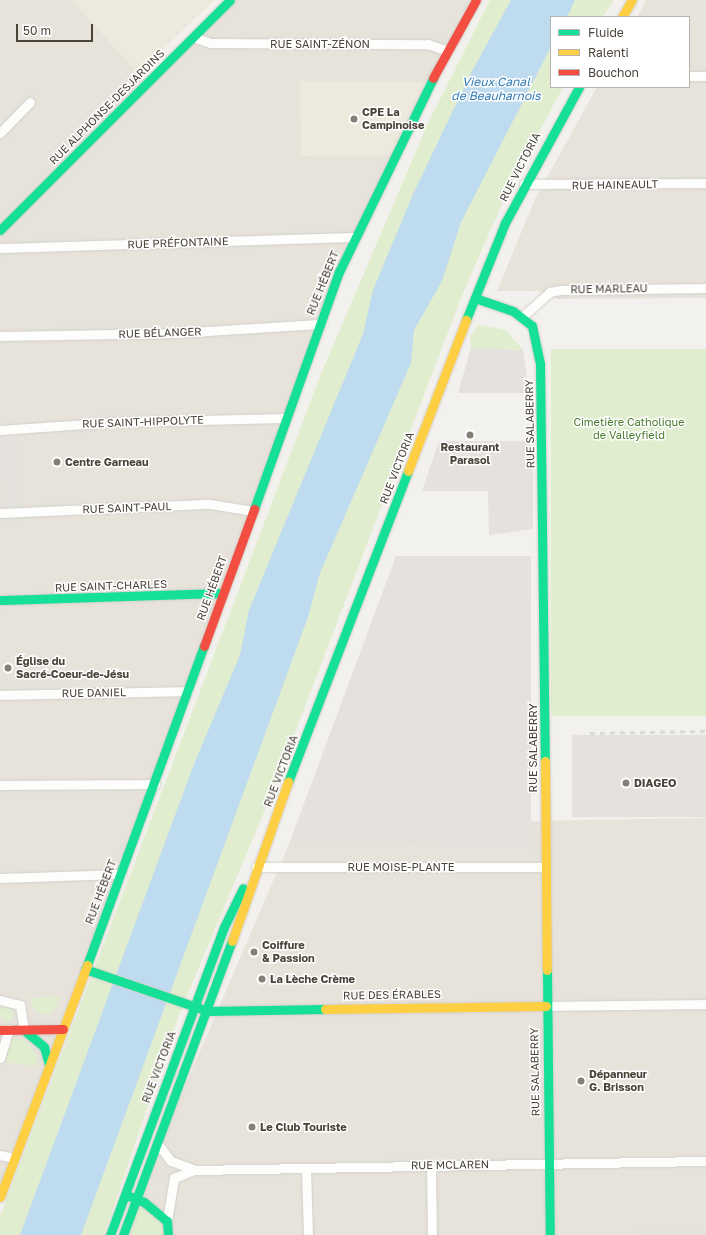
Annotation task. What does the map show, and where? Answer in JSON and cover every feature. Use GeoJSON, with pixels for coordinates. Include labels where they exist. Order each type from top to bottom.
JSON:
{"type":"FeatureCollection","features":[{"type":"Feature","properties":{"kind":"street","name":"RUE ALPHONSE-DESJARDINS"},"geometry":{"type":"LineString","coordinates":[[0,230],[230,0]]}},
{"type":"Feature","properties":{"kind":"street","name":"RUE HÉBERT"},"geometry":{"type":"LineString","coordinates":[[0,1197],[13,1158],[155,784],[319,324],[355,237],[446,51],[476,0]]}},
{"type":"Feature","properties":{"kind":"street"},"geometry":{"type":"LineString","coordinates":[[623,16],[632,0]]}},
{"type":"Feature","properties":{"kind":"street","name":"RUE SAINT-ZÉNON"},"geometry":{"type":"LineString","coordinates":[[193,36],[210,43],[428,44],[446,51]]}},
{"type":"Feature","properties":{"kind":"street"},"geometry":{"type":"LineString","coordinates":[[690,76],[706,76]]}},
{"type":"Feature","properties":{"kind":"street","name":"RUE VICTORIA"},"geometry":{"type":"LineString","coordinates":[[123,1235],[208,1011],[256,867],[475,298],[524,184],[578,88]]}},
{"type":"Feature","properties":{"kind":"street"},"geometry":{"type":"LineString","coordinates":[[0,133],[30,102]]}},
{"type":"Feature","properties":{"kind":"street","name":"RUE HAINEAULT"},"geometry":{"type":"LineString","coordinates":[[524,184],[706,183]]}},
{"type":"Feature","properties":{"kind":"street","name":"RUE PRÉFONTAINE"},"geometry":{"type":"LineString","coordinates":[[0,248],[355,237]]}},
{"type":"Feature","properties":{"kind":"street","name":"RUE MARLEAU"},"geometry":{"type":"LineString","coordinates":[[522,317],[550,292],[560,290],[706,288]]}},
{"type":"Feature","properties":{"kind":"street"},"geometry":{"type":"LineString","coordinates":[[475,298],[522,317]]}},
{"type":"Feature","properties":{"kind":"street","name":"RUE SALABERRY"},"geometry":{"type":"LineString","coordinates":[[522,317],[537,338],[540,364],[546,1006],[550,1235]]}},
{"type":"Feature","properties":{"kind":"street","name":"RUE BÉLANGER"},"geometry":{"type":"LineString","coordinates":[[0,336],[174,333],[319,324]]}},
{"type":"Feature","properties":{"kind":"street","name":"RUE SAINT-HIPPOLYTE"},"geometry":{"type":"LineString","coordinates":[[0,430],[113,422],[286,418]]}},
{"type":"Feature","properties":{"kind":"street","name":"RUE SAINT-PAUL"},"geometry":{"type":"LineString","coordinates":[[0,513],[210,504],[253,510]]}},
{"type":"Feature","properties":{"kind":"street","name":"RUE SAINT-CHARLES"},"geometry":{"type":"LineString","coordinates":[[0,600],[223,593]]}},
{"type":"Feature","properties":{"kind":"street","name":"RUE DANIEL"},"geometry":{"type":"LineString","coordinates":[[0,695],[188,691]]}},
{"type":"Feature","properties":{"kind":"street"},"geometry":{"type":"LineString","coordinates":[[0,785],[155,784]]}},
{"type":"Feature","properties":{"kind":"street","name":"RUE VICTORIA"},"geometry":{"type":"LineString","coordinates":[[110,1235],[224,927],[256,867]]}},
{"type":"Feature","properties":{"kind":"street","name":"RUE MOISE-PLANTE"},"geometry":{"type":"LineString","coordinates":[[256,867],[545,867]]}},
{"type":"Feature","properties":{"kind":"street"},"geometry":{"type":"LineString","coordinates":[[0,878],[121,874]]}},
{"type":"Feature","properties":{"kind":"street","name":"RUE DES ÉRABLES"},"geometry":{"type":"LineString","coordinates":[[85,969],[194,1008],[208,1011],[706,1004]]}},
{"type":"Feature","properties":{"kind":"street"},"geometry":{"type":"LineString","coordinates":[[0,1000],[20,1005],[24,1030],[44,1047],[49,1065]]}},
{"type":"Feature","properties":{"kind":"street"},"geometry":{"type":"LineString","coordinates":[[0,1058],[5,1030],[63,1029]]}},
{"type":"Feature","properties":{"kind":"street","name":"RUE MCLAREN"},"geometry":{"type":"LineString","coordinates":[[158,1144],[171,1161],[194,1170]]}},
{"type":"Feature","properties":{"kind":"street"},"geometry":{"type":"LineString","coordinates":[[0,1155],[13,1158]]}},
{"type":"Feature","properties":{"kind":"street","name":"RUE MCLAREN"},"geometry":{"type":"LineString","coordinates":[[167,1221],[174,1178],[194,1170],[706,1161]]}},
{"type":"Feature","properties":{"kind":"street"},"geometry":{"type":"LineString","coordinates":[[431,1166],[432,1235]]}},
{"type":"Feature","properties":{"kind":"street"},"geometry":{"type":"LineString","coordinates":[[306,1168],[308,1235]]}},
{"type":"Feature","properties":{"kind":"street"},"geometry":{"type":"LineString","coordinates":[[125,1194],[137,1198],[167,1221],[168,1235]]}},
{"type":"Feature","properties":{"kind":"shaded area"},"geometry":{"type":"Polygon","coordinates":[[[0,0],[78,0],[147,83],[230,0],[476,0],[355,237],[0,1197],[0,0]]]}},
{"type":"Feature","properties":{"kind":"shaded area"},"geometry":{"type":"Polygon","coordinates":[[[72,0],[214,0],[138,74],[72,0]]]}},
{"type":"Feature","properties":{"kind":"shaded area"},"geometry":{"type":"Polygon","coordinates":[[[646,0],[706,0],[706,298],[558,299],[538,291],[497,291],[535,199],[596,88],[690,88],[690,16],[638,16],[646,0]]]}},
{"type":"Feature","properties":{"kind":"shaded area","name":"CPE La Campinoise"},"geometry":{"type":"Polygon","coordinates":[[[300,81],[426,82],[390,155],[301,156],[300,81]]]}},
{"type":"Feature","properties":{"kind":"shaded area"},"geometry":{"type":"Polygon","coordinates":[[[471,348],[523,350],[529,393],[458,393],[471,348]]]}},
{"type":"Feature","properties":{"kind":"shaded area"},"geometry":{"type":"Polygon","coordinates":[[[0,438],[20,438],[21,507],[1,507],[0,438]]]}},
{"type":"Feature","properties":{"kind":"shaded area"},"geometry":{"type":"Polygon","coordinates":[[[439,441],[533,441],[533,529],[489,535],[488,491],[422,491],[439,441]]]}},
{"type":"Feature","properties":{"kind":"shaded area"},"geometry":{"type":"Polygon","coordinates":[[[396,556],[531,556],[531,849],[289,844],[396,556]]]}},
{"type":"Feature","properties":{"kind":"shaded area"},"geometry":{"type":"Polygon","coordinates":[[[572,735],[706,735],[706,817],[572,817],[572,735]]]}},
{"type":"Feature","properties":{"kind":"shaded area"},"geometry":{"type":"Polygon","coordinates":[[[706,818],[706,1235],[168,1235],[137,1198],[289,844],[530,849],[531,821],[706,818]]]}},
{"type":"Feature","properties":{"kind":"shaded area"},"geometry":{"type":"Polygon","coordinates":[[[638,1229],[706,1232],[706,1235],[638,1235],[638,1229]]]}},
{"type":"Feature","properties":{"kind":"green space"},"geometry":{"type":"Polygon","coordinates":[[[490,0],[614,0],[603,16],[550,16],[550,88],[562,88],[507,192],[461,298],[272,793],[179,1015],[104,1235],[0,1235],[0,1216],[321,374],[428,123],[490,0]]]}},
{"type":"Feature","properties":{"kind":"green space"},"geometry":{"type":"Polygon","coordinates":[[[479,325],[506,330],[523,350],[471,348],[470,336],[479,325]]]}},
{"type":"Feature","properties":{"kind":"green space","name":"Cimetière Catholique de Valleyfield"},"geometry":{"type":"Polygon","coordinates":[[[551,349],[706,349],[706,716],[551,716],[551,349]]]}},
{"type":"Feature","properties":{"kind":"green space"},"geometry":{"type":"Polygon","coordinates":[[[61,997],[52,1013],[44,1015],[36,1011],[29,998],[61,997]]]}},
{"type":"Feature","properties":{"kind":"green space"},"geometry":{"type":"Polygon","coordinates":[[[7,1007],[12,1009],[14,1014],[12,1019],[7,1021],[2,1019],[0,1014],[2,1009],[7,1007]]]}},
{"type":"Feature","properties":{"kind":"green space"},"geometry":{"type":"Polygon","coordinates":[[[18,1038],[29,1043],[37,1056],[36,1066],[6,1062],[9,1039],[18,1038]]]}},
{"type":"Feature","properties":{"kind":"green space"},"geometry":{"type":"Polygon","coordinates":[[[137,1198],[157,1210],[168,1235],[123,1235],[137,1198]]]}},
{"type":"Feature","properties":{"kind":"water","name":"Vieux Canal de Beauharnois"},"geometry":{"type":"Polygon","coordinates":[[[511,0],[575,0],[567,16],[550,16],[550,49],[461,222],[442,281],[414,330],[411,363],[320,573],[308,617],[81,1235],[20,1235],[194,764],[240,655],[249,610],[363,334],[373,290],[414,192],[470,75],[511,0]]]}},
{"type":"Feature","properties":{"kind":"railway"},"geometry":{"type":"LineString","coordinates":[[590,733],[706,731]]}},
{"type":"Feature","properties":{"kind":"traffic: fast"},"geometry":{"type":"LineString","coordinates":[[0,230],[230,0]]}},
{"type":"Feature","properties":{"kind":"traffic: fast"},"geometry":{"type":"LineString","coordinates":[[254,509],[339,272],[433,78]]}},
{"type":"Feature","properties":{"kind":"traffic: fast"},"geometry":{"type":"LineString","coordinates":[[466,320],[505,223],[578,88]]}},
{"type":"Feature","properties":{"kind":"traffic: fast"},"geometry":{"type":"LineString","coordinates":[[475,298],[513,311],[532,326],[540,364],[545,761]]}},
{"type":"Feature","properties":{"kind":"traffic: fast"},"geometry":{"type":"LineString","coordinates":[[288,782],[408,471]]}},
{"type":"Feature","properties":{"kind":"traffic: fast"},"geometry":{"type":"LineString","coordinates":[[0,600],[223,593]]}},
{"type":"Feature","properties":{"kind":"traffic: fast"},"geometry":{"type":"LineString","coordinates":[[87,965],[204,646]]}},
{"type":"Feature","properties":{"kind":"traffic: fast"},"geometry":{"type":"LineString","coordinates":[[110,1235],[224,927],[243,888]]}},
{"type":"Feature","properties":{"kind":"traffic: fast"},"geometry":{"type":"LineString","coordinates":[[123,1235],[232,941]]}},
{"type":"Feature","properties":{"kind":"traffic: fast"},"geometry":{"type":"LineString","coordinates":[[85,969],[208,1011],[325,1009]]}},
{"type":"Feature","properties":{"kind":"traffic: fast"},"geometry":{"type":"LineString","coordinates":[[547,970],[550,1235]]}},
{"type":"Feature","properties":{"kind":"traffic: fast"},"geometry":{"type":"LineString","coordinates":[[24,1030],[44,1047],[49,1065]]}},
{"type":"Feature","properties":{"kind":"traffic: fast"},"geometry":{"type":"LineString","coordinates":[[129,1196],[144,1202],[167,1221],[168,1235]]}},
{"type":"Feature","properties":{"kind":"traffic: slow"},"geometry":{"type":"LineString","coordinates":[[623,16],[632,0]]}},
{"type":"Feature","properties":{"kind":"traffic: slow"},"geometry":{"type":"LineString","coordinates":[[408,471],[466,320]]}},
{"type":"Feature","properties":{"kind":"traffic: slow"},"geometry":{"type":"LineString","coordinates":[[545,761],[547,970]]}},
{"type":"Feature","properties":{"kind":"traffic: slow"},"geometry":{"type":"LineString","coordinates":[[232,941],[288,782]]}},
{"type":"Feature","properties":{"kind":"traffic: slow"},"geometry":{"type":"LineString","coordinates":[[0,1197],[87,965]]}},
{"type":"Feature","properties":{"kind":"traffic: slow"},"geometry":{"type":"LineString","coordinates":[[325,1009],[546,1006]]}},
{"type":"Feature","properties":{"kind":"traffic: jam"},"geometry":{"type":"LineString","coordinates":[[433,78],[476,0]]}},
{"type":"Feature","properties":{"kind":"traffic: jam"},"geometry":{"type":"LineString","coordinates":[[204,646],[254,509]]}},
{"type":"Feature","properties":{"kind":"traffic: jam"},"geometry":{"type":"LineString","coordinates":[[0,1030],[63,1029]]}},
{"type":"Feature","properties":{"kind":"place","name":"CPE La Campinoise"},"geometry":{"type":"Point","coordinates":[354,119]}},
{"type":"Feature","properties":{"kind":"place","name":"Restaurant Parasol"},"geometry":{"type":"Point","coordinates":[470,435]}},
{"type":"Feature","properties":{"kind":"place","name":"Centre Garneau"},"geometry":{"type":"Point","coordinates":[57,462]}},
{"type":"Feature","properties":{"kind":"place","name":"Église du Sacré-Coeur-de-Jésu"},"geometry":{"type":"Point","coordinates":[8,668]}},
{"type":"Feature","properties":{"kind":"place","name":"DIAGEO"},"geometry":{"type":"Point","coordinates":[626,783]}},
{"type":"Feature","properties":{"kind":"place","name":"Coiffure & Passion"},"geometry":{"type":"Point","coordinates":[254,952]}},
{"type":"Feature","properties":{"kind":"place","name":"La Lèche Crème"},"geometry":{"type":"Point","coordinates":[262,979]}},
{"type":"Feature","properties":{"kind":"place","name":"Dépanneur G. Brisson"},"geometry":{"type":"Point","coordinates":[581,1081]}},
{"type":"Feature","properties":{"kind":"place","name":"Le Club Touriste"},"geometry":{"type":"Point","coordinates":[252,1127]}}]}
